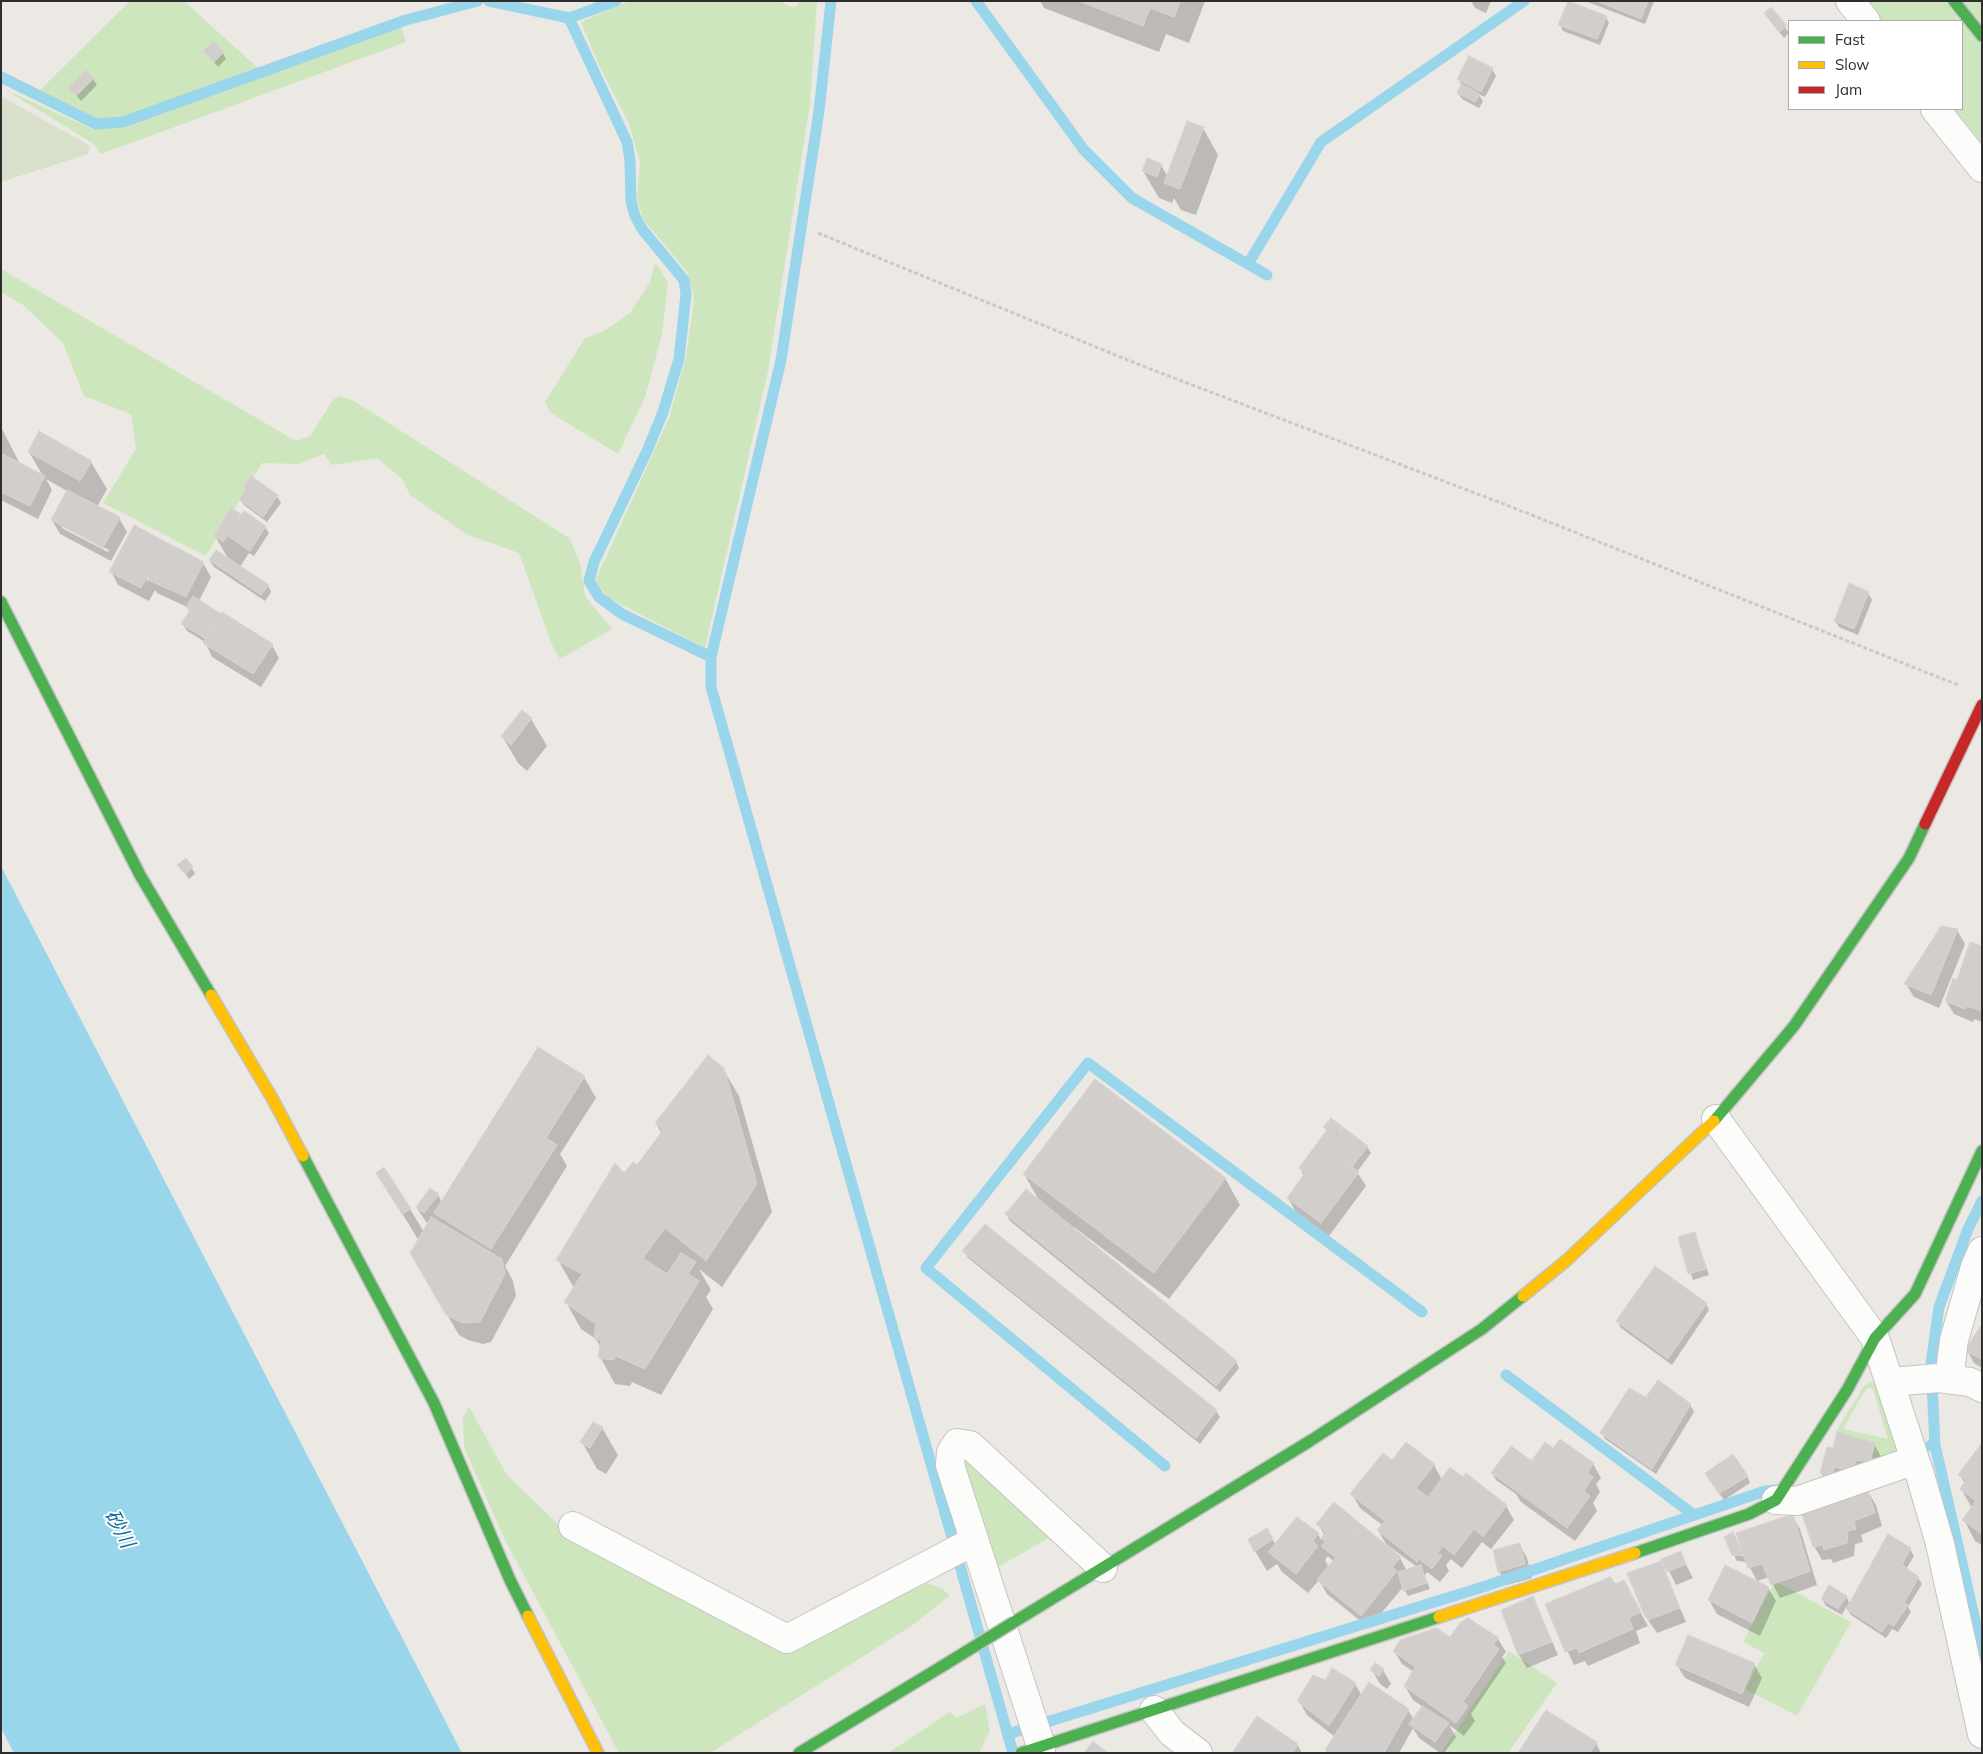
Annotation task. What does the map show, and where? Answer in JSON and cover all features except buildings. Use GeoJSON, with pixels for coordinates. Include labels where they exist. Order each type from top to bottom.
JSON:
{"type":"FeatureCollection","features":[{"type":"Feature","properties":{"kind":"main road"},"geometry":{"type":"LineString","coordinates":[[1954,1],[1982,36]]}},
{"type":"Feature","properties":{"kind":"main road"},"geometry":{"type":"LineString","coordinates":[[1,602],[140,875],[272,1098],[434,1403],[510,1580],[598,1753]]}},
{"type":"Feature","properties":{"kind":"main road"},"geometry":{"type":"LineString","coordinates":[[799,1753],[1310,1441],[1482,1329],[1567,1260],[1716,1119],[1794,1026],[1909,858],[1982,705]]}},
{"type":"Feature","properties":{"kind":"main road"},"geometry":{"type":"LineString","coordinates":[[1032,1743],[1154,1710],[1750,1514],[1780,1494],[1848,1390],[1875,1338],[1915,1294],[1982,1151]]}},
{"type":"Feature","properties":{"kind":"street"},"geometry":{"type":"LineString","coordinates":[[1850,1],[1865,20]]}},
{"type":"Feature","properties":{"kind":"street"},"geometry":{"type":"LineString","coordinates":[[1936,110],[1982,168]]}},
{"type":"Feature","properties":{"kind":"street"},"geometry":{"type":"LineString","coordinates":[[1716,1119],[1875,1338],[1916,1460],[1940,1544],[1982,1734]]}},
{"type":"Feature","properties":{"kind":"street"},"geometry":{"type":"LineString","coordinates":[[1936,1378],[1954,1340],[1975,1266],[1982,1250]]}},
{"type":"Feature","properties":{"kind":"street"},"geometry":{"type":"LineString","coordinates":[[1890,1382],[1936,1378],[1970,1382],[1982,1388]]}},
{"type":"Feature","properties":{"kind":"street"},"geometry":{"type":"LineString","coordinates":[[1032,1743],[962,1548],[950,1465],[951,1452],[957,1443],[970,1445],[1103,1568]]}},
{"type":"Feature","properties":{"kind":"street"},"geometry":{"type":"LineString","coordinates":[[1780,1494],[1797,1502],[1916,1460]]}},
{"type":"Feature","properties":{"kind":"street"},"geometry":{"type":"LineString","coordinates":[[573,1526],[787,1640],[962,1548]]}},
{"type":"Feature","properties":{"kind":"street"},"geometry":{"type":"LineString","coordinates":[[1154,1710],[1172,1733],[1198,1753]]}},
{"type":"Feature","properties":{"kind":"path"},"geometry":{"type":"LineString","coordinates":[[818,233],[1140,365],[1509,506],[1964,687]]}},
{"type":"Feature","properties":{"kind":"green space"},"geometry":{"type":"Polygon","coordinates":[[[130,1],[184,1],[259,69],[124,118],[95,121],[38,92],[130,1]]]}},
{"type":"Feature","properties":{"kind":"green space"},"geometry":{"type":"Polygon","coordinates":[[[630,1],[779,1],[794,8],[801,1],[817,1],[810,104],[768,371],[705,648],[609,598],[595,582],[669,418],[686,357],[694,299],[688,273],[643,219],[637,199],[640,162],[629,124],[599,65],[581,22],[630,1]]]}},
{"type":"Feature","properties":{"kind":"green space"},"geometry":{"type":"Polygon","coordinates":[[[1863,1],[1982,1],[1982,145],[1953,110],[1963,110],[1963,20],[1879,20],[1863,1]]]}},
{"type":"Feature","properties":{"kind":"green space"},"geometry":{"type":"Polygon","coordinates":[[[401,25],[406,42],[101,154],[94,144],[4,89],[92,129],[123,127],[401,25]]]}},
{"type":"Feature","properties":{"kind":"green space"},"geometry":{"type":"Polygon","coordinates":[[[1,96],[90,146],[88,154],[1,182],[1,96]]]}},
{"type":"Feature","properties":{"kind":"green space"},"geometry":{"type":"Polygon","coordinates":[[[655,262],[668,282],[662,334],[645,397],[618,454],[551,413],[545,402],[585,338],[604,331],[630,313],[650,282],[655,262]]]}},
{"type":"Feature","properties":{"kind":"green space"},"geometry":{"type":"Polygon","coordinates":[[[1,269],[296,441],[310,436],[333,400],[340,396],[354,401],[569,538],[580,562],[585,596],[612,629],[560,659],[552,645],[519,553],[468,535],[410,495],[402,479],[377,458],[332,465],[324,454],[299,464],[262,463],[206,556],[103,503],[136,449],[131,414],[84,396],[63,343],[23,305],[1,292],[1,269]]]}},
{"type":"Feature","properties":{"kind":"green space"},"geometry":{"type":"Polygon","coordinates":[[[1871,1381],[1876,1385],[1899,1451],[1878,1458],[1868,1456],[1872,1444],[1835,1433],[1864,1386],[1871,1381]],[[1869,1387],[1864,1392],[1843,1429],[1888,1439],[1873,1389],[1869,1387]]]}},
{"type":"Feature","properties":{"kind":"green space"},"geometry":{"type":"Polygon","coordinates":[[[469,1407],[507,1475],[562,1528],[778,1650],[921,1581],[941,1588],[950,1595],[916,1623],[710,1753],[619,1753],[504,1538],[464,1447],[463,1417],[469,1407]]]}},
{"type":"Feature","properties":{"kind":"green space"},"geometry":{"type":"Polygon","coordinates":[[[965,1457],[1049,1538],[998,1567],[962,1460],[965,1457]]]}},
{"type":"Feature","properties":{"kind":"green space"},"geometry":{"type":"Polygon","coordinates":[[[1775,1581],[1851,1622],[1797,1716],[1745,1689],[1764,1653],[1743,1642],[1775,1581]]]}},
{"type":"Feature","properties":{"kind":"green space"},"geometry":{"type":"Polygon","coordinates":[[[1509,1651],[1557,1683],[1508,1753],[1441,1753],[1509,1651]]]}},
{"type":"Feature","properties":{"kind":"green space"},"geometry":{"type":"Polygon","coordinates":[[[985,1704],[990,1731],[979,1753],[888,1753],[950,1712],[957,1718],[985,1704]]]}},
{"type":"Feature","properties":{"kind":"water","name":"砂川"},"geometry":{"type":"Polygon","coordinates":[[[1,866],[462,1753],[14,1753],[1,1728],[1,866]]]}},
{"type":"Feature","properties":{"kind":"waterway"},"geometry":{"type":"LineString","coordinates":[[1,77],[96,124],[123,122],[406,20],[478,1]]}},
{"type":"Feature","properties":{"kind":"waterway"},"geometry":{"type":"LineString","coordinates":[[489,1],[569,18],[627,142],[630,160],[631,201],[635,216],[642,229],[684,280],[686,294],[679,359],[663,412],[648,449],[594,562],[589,581],[599,597],[622,614],[711,657]]}},
{"type":"Feature","properties":{"kind":"waterway"},"geometry":{"type":"LineString","coordinates":[[569,18],[616,1]]}},
{"type":"Feature","properties":{"kind":"waterway"},"geometry":{"type":"LineString","coordinates":[[831,1],[819,111],[781,360],[711,657],[711,687],[1013,1753]]}},
{"type":"Feature","properties":{"kind":"waterway"},"geometry":{"type":"LineString","coordinates":[[976,1],[1084,150],[1132,198],[1267,275]]}},
{"type":"Feature","properties":{"kind":"waterway"},"geometry":{"type":"LineString","coordinates":[[1248,264],[1321,142],[1524,1]]}},
{"type":"Feature","properties":{"kind":"waterway"},"geometry":{"type":"LineString","coordinates":[[1165,1466],[926,1268],[1088,1063],[1422,1312]]}},
{"type":"Feature","properties":{"kind":"waterway"},"geometry":{"type":"LineString","coordinates":[[1935,1445],[1931,1364],[1939,1307],[1968,1229],[1982,1201]]}},
{"type":"Feature","properties":{"kind":"waterway"},"geometry":{"type":"LineString","coordinates":[[1506,1375],[1694,1515]]}},
{"type":"Feature","properties":{"kind":"waterway"},"geometry":{"type":"LineString","coordinates":[[1930,1446],[1935,1445],[1982,1651]]}},
{"type":"Feature","properties":{"kind":"waterway"},"geometry":{"type":"LineString","coordinates":[[1008,1734],[1486,1586],[1765,1491],[1778,1490]]}},
{"type":"Feature","properties":{"kind":"traffic: fast"},"geometry":{"type":"LineString","coordinates":[[1954,1],[1982,36]]}},
{"type":"Feature","properties":{"kind":"traffic: fast"},"geometry":{"type":"LineString","coordinates":[[1,602],[140,875],[211,995]]}},
{"type":"Feature","properties":{"kind":"traffic: fast"},"geometry":{"type":"LineString","coordinates":[[1714,1121],[1794,1026],[1909,858],[1925,824]]}},
{"type":"Feature","properties":{"kind":"traffic: fast"},"geometry":{"type":"LineString","coordinates":[[1635,1553],[1749,1514],[1776,1500],[1847,1390],[1875,1338],[1915,1294],[1982,1151]]}},
{"type":"Feature","properties":{"kind":"traffic: fast"},"geometry":{"type":"LineString","coordinates":[[303,1156],[434,1403],[510,1580],[528,1616]]}},
{"type":"Feature","properties":{"kind":"traffic: fast"},"geometry":{"type":"LineString","coordinates":[[1014,1622],[1310,1441],[1482,1329],[1523,1296]]}},
{"type":"Feature","properties":{"kind":"traffic: fast"},"geometry":{"type":"LineString","coordinates":[[1021,1753],[1439,1617]]}},
{"type":"Feature","properties":{"kind":"traffic: fast"},"geometry":{"type":"LineString","coordinates":[[941,1667],[1014,1622]]}},
{"type":"Feature","properties":{"kind":"traffic: fast"},"geometry":{"type":"LineString","coordinates":[[799,1753],[941,1667]]}},
{"type":"Feature","properties":{"kind":"traffic: slow"},"geometry":{"type":"LineString","coordinates":[[211,995],[272,1098],[303,1156]]}},
{"type":"Feature","properties":{"kind":"traffic: slow"},"geometry":{"type":"LineString","coordinates":[[1523,1296],[1567,1260],[1714,1121]]}},
{"type":"Feature","properties":{"kind":"traffic: slow"},"geometry":{"type":"LineString","coordinates":[[1439,1617],[1635,1553]]}},
{"type":"Feature","properties":{"kind":"traffic: slow"},"geometry":{"type":"LineString","coordinates":[[528,1616],[598,1753]]}},
{"type":"Feature","properties":{"kind":"traffic: jam"},"geometry":{"type":"LineString","coordinates":[[1925,824],[1982,705]]}}]}
